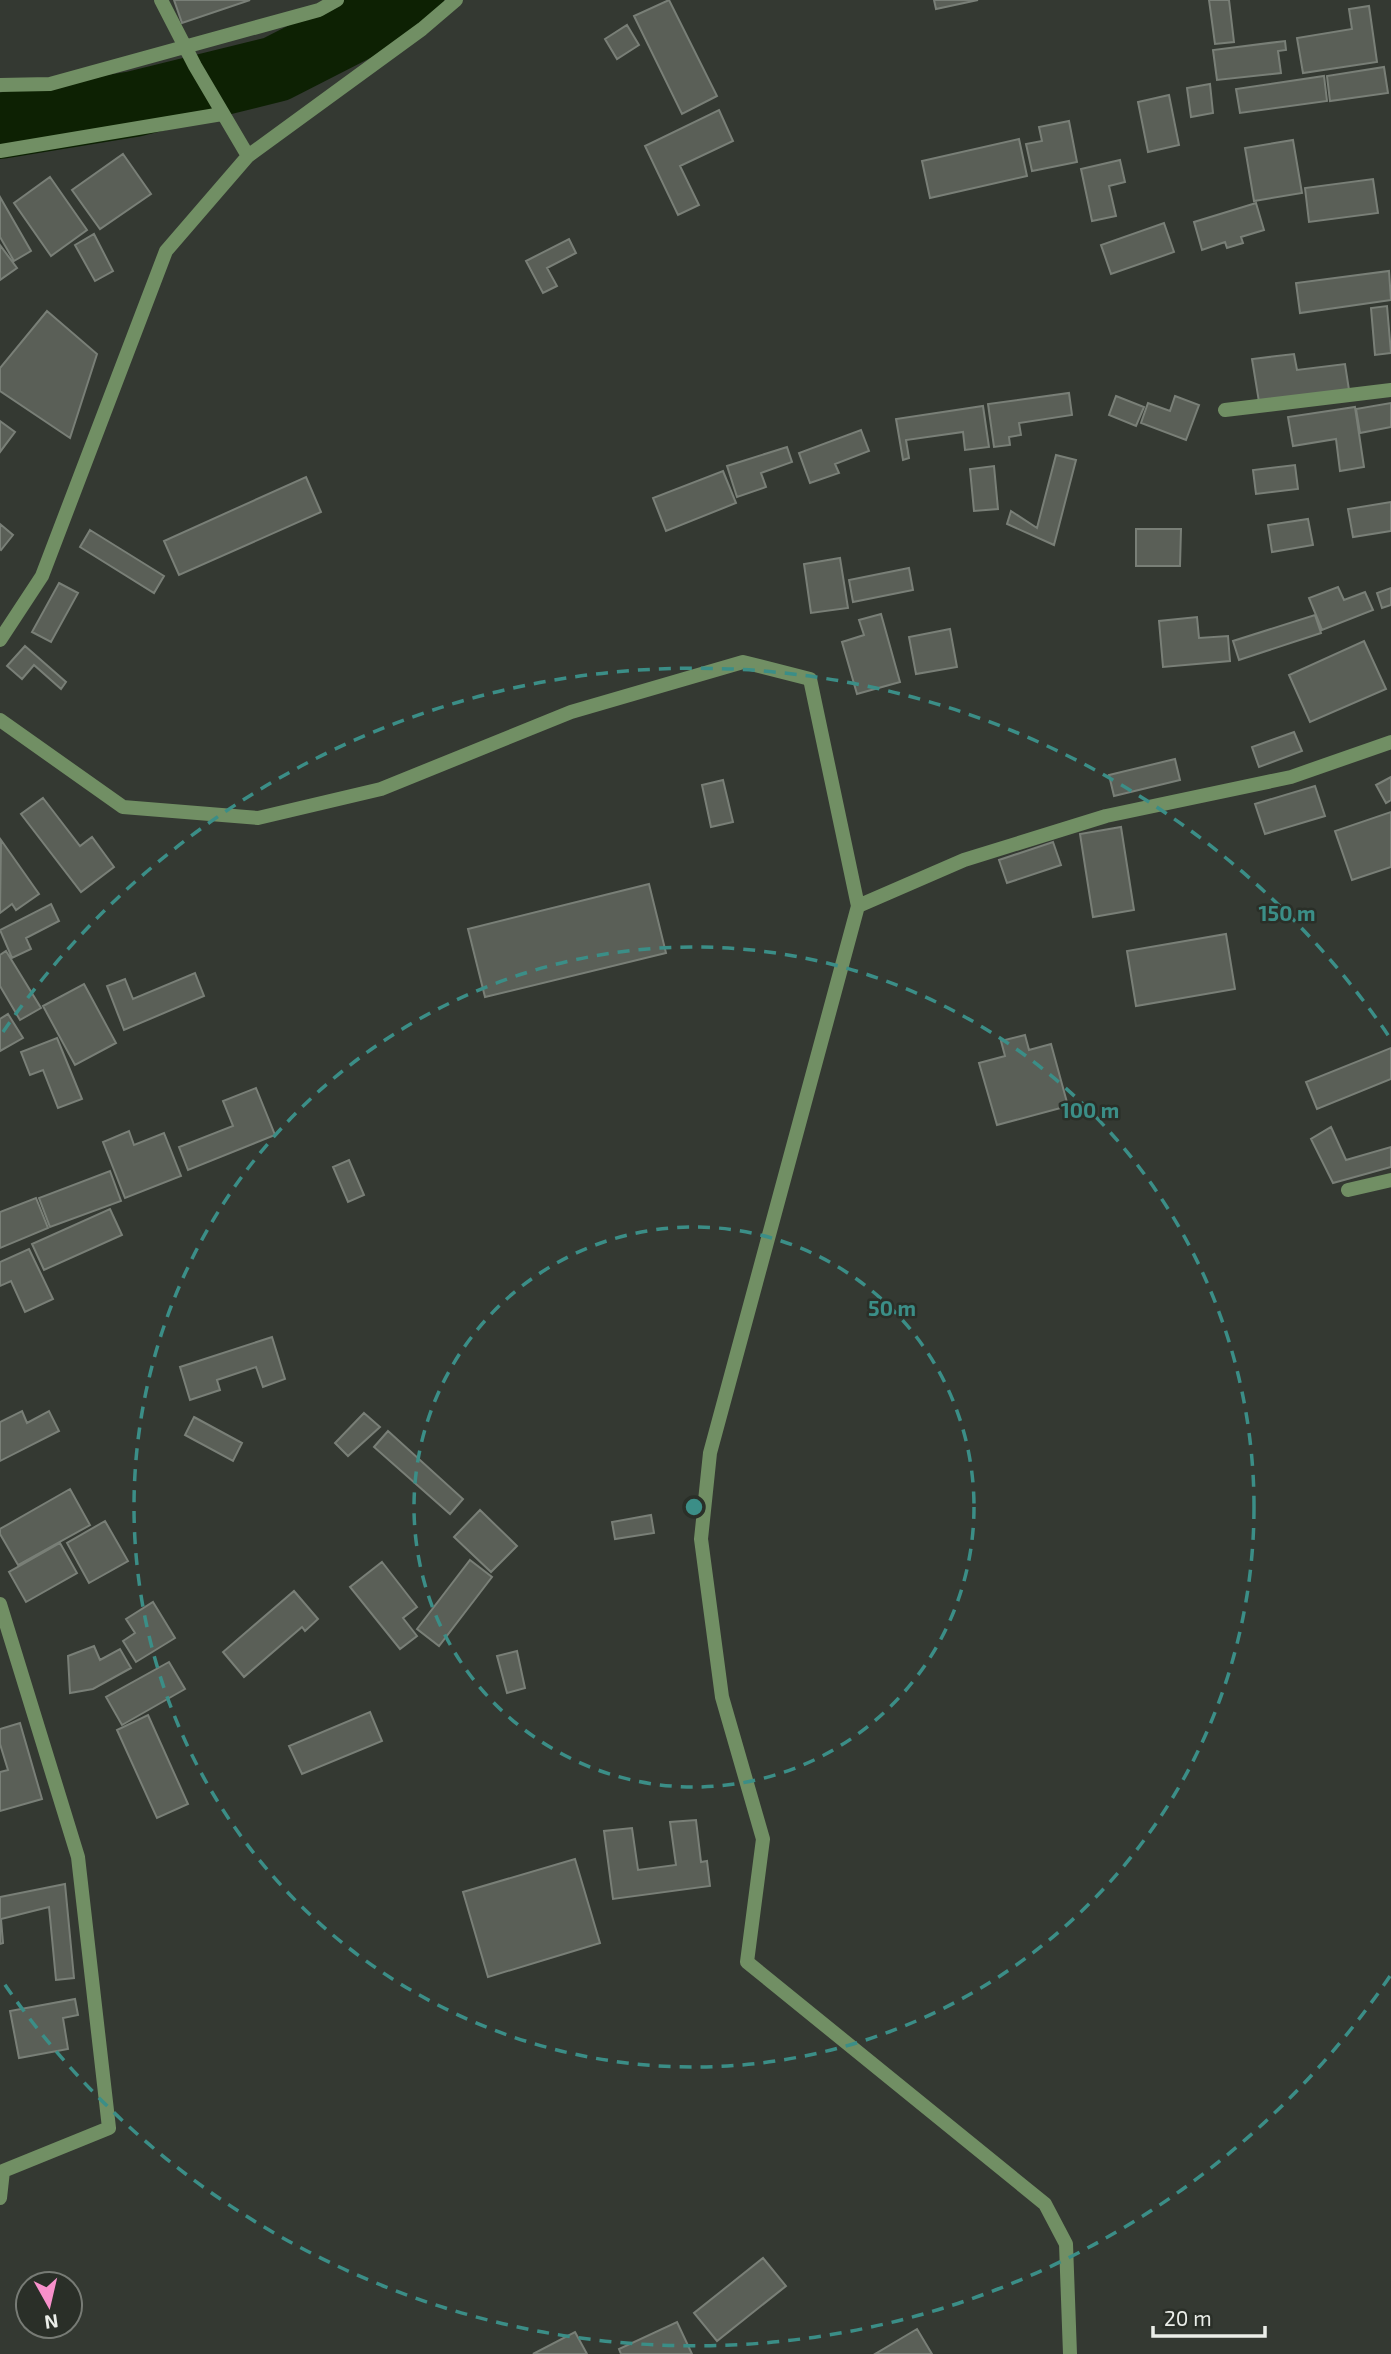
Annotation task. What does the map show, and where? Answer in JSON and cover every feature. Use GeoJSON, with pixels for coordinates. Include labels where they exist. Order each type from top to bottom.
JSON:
{"type":"FeatureCollection","features":[{"type":"Feature","properties":{"kind":"street"},"geometry":{"type":"LineString","coordinates":[[161,0],[195,66],[248,156]]}},
{"type":"Feature","properties":{"kind":"street"},"geometry":{"type":"LineString","coordinates":[[0,85],[50,84],[319,10],[337,0]]}},
{"type":"Feature","properties":{"kind":"street"},"geometry":{"type":"LineString","coordinates":[[0,640],[42,576],[166,251],[248,156],[422,29],[456,0]]}},
{"type":"Feature","properties":{"kind":"street"},"geometry":{"type":"LineString","coordinates":[[0,151],[219,109]]}},
{"type":"Feature","properties":{"kind":"street"},"geometry":{"type":"LineString","coordinates":[[1225,410],[1391,390]]}},
{"type":"Feature","properties":{"kind":"street"},"geometry":{"type":"LineString","coordinates":[[0,720],[123,807],[258,818],[381,789],[571,712],[743,662],[810,679],[858,906],[710,1452],[701,1539],[722,1698],[763,1839],[747,1962],[1045,2204],[1066,2244],[1070,2354]]}},
{"type":"Feature","properties":{"kind":"street"},"geometry":{"type":"LineString","coordinates":[[858,906],[964,860],[1106,816],[1291,777],[1391,742]]}},
{"type":"Feature","properties":{"kind":"street"},"geometry":{"type":"LineString","coordinates":[[1348,1190],[1391,1180]]}},
{"type":"Feature","properties":{"kind":"street"},"geometry":{"type":"LineString","coordinates":[[0,1604],[78,1857],[109,2128],[3,2171],[0,2198]]}},
{"type":"Feature","properties":{"kind":"building"},"geometry":{"type":"Polygon","coordinates":[[[174,0],[250,0],[182,23],[174,0]]]}},
{"type":"Feature","properties":{"kind":"building"},"geometry":{"type":"Polygon","coordinates":[[[669,0],[717,96],[682,114],[634,16],[669,0]]]}},
{"type":"Feature","properties":{"kind":"building"},"geometry":{"type":"Polygon","coordinates":[[[934,0],[978,0],[936,9],[934,0]]]}},
{"type":"Feature","properties":{"kind":"building"},"geometry":{"type":"Polygon","coordinates":[[[1209,0],[1229,0],[1234,42],[1215,44],[1209,0]]]}},
{"type":"Feature","properties":{"kind":"building"},"geometry":{"type":"Polygon","coordinates":[[[1369,6],[1377,62],[1303,73],[1297,38],[1352,29],[1349,9],[1369,6]]]}},
{"type":"Feature","properties":{"kind":"building"},"geometry":{"type":"Polygon","coordinates":[[[627,25],[639,45],[617,59],[605,39],[627,25]]]}},
{"type":"Feature","properties":{"kind":"building"},"geometry":{"type":"Polygon","coordinates":[[[1285,41],[1286,50],[1278,51],[1281,73],[1217,80],[1213,50],[1285,41]]]}},
{"type":"Feature","properties":{"kind":"building"},"geometry":{"type":"Polygon","coordinates":[[[1384,67],[1388,93],[1330,101],[1327,76],[1384,67]]]}},
{"type":"Feature","properties":{"kind":"building"},"geometry":{"type":"Polygon","coordinates":[[[1324,76],[1327,101],[1240,113],[1236,89],[1324,76]]]}},
{"type":"Feature","properties":{"kind":"building"},"geometry":{"type":"Polygon","coordinates":[[[1210,84],[1213,113],[1191,117],[1187,88],[1210,84]]]}},
{"type":"Feature","properties":{"kind":"building"},"geometry":{"type":"Polygon","coordinates":[[[1169,95],[1179,145],[1148,152],[1138,102],[1169,95]]]}},
{"type":"Feature","properties":{"kind":"building"},"geometry":{"type":"Polygon","coordinates":[[[719,110],[733,141],[680,166],[699,205],[678,215],[645,146],[719,110]]]}},
{"type":"Feature","properties":{"kind":"building"},"geometry":{"type":"Polygon","coordinates":[[[1069,121],[1077,162],[1032,171],[1026,144],[1042,141],[1039,127],[1069,121]]]}},
{"type":"Feature","properties":{"kind":"building"},"geometry":{"type":"Polygon","coordinates":[[[1019,139],[1027,176],[930,198],[922,161],[1019,139]]]}},
{"type":"Feature","properties":{"kind":"building"},"geometry":{"type":"Polygon","coordinates":[[[1293,140],[1302,193],[1254,201],[1245,148],[1293,140]]]}},
{"type":"Feature","properties":{"kind":"building"},"geometry":{"type":"Polygon","coordinates":[[[123,154],[151,194],[100,229],[72,190],[123,154]]]}},
{"type":"Feature","properties":{"kind":"building"},"geometry":{"type":"Polygon","coordinates":[[[1120,160],[1125,182],[1109,186],[1116,216],[1092,221],[1081,169],[1120,160]]]}},
{"type":"Feature","properties":{"kind":"building"},"geometry":{"type":"Polygon","coordinates":[[[50,177],[87,230],[51,256],[14,203],[50,177]]]}},
{"type":"Feature","properties":{"kind":"building"},"geometry":{"type":"Polygon","coordinates":[[[1373,179],[1378,213],[1309,222],[1305,188],[1373,179]]]}},
{"type":"Feature","properties":{"kind":"building"},"geometry":{"type":"Polygon","coordinates":[[[0,197],[31,251],[14,261],[0,237],[0,197]]]}},
{"type":"Feature","properties":{"kind":"building"},"geometry":{"type":"Polygon","coordinates":[[[1256,203],[1264,230],[1241,237],[1243,243],[1227,248],[1225,242],[1202,250],[1194,222],[1256,203]]]}},
{"type":"Feature","properties":{"kind":"building"},"geometry":{"type":"Polygon","coordinates":[[[1164,223],[1174,252],[1111,274],[1101,245],[1164,223]]]}},
{"type":"Feature","properties":{"kind":"building"},"geometry":{"type":"Polygon","coordinates":[[[94,234],[113,271],[95,281],[75,245],[94,234]]]}},
{"type":"Feature","properties":{"kind":"building"},"geometry":{"type":"Polygon","coordinates":[[[569,239],[576,253],[547,268],[557,286],[543,293],[526,261],[569,239]]]}},
{"type":"Feature","properties":{"kind":"building"},"geometry":{"type":"Polygon","coordinates":[[[0,245],[17,268],[0,280],[0,245]]]}},
{"type":"Feature","properties":{"kind":"building"},"geometry":{"type":"Polygon","coordinates":[[[1389,271],[1391,300],[1300,313],[1296,283],[1389,271]]]}},
{"type":"Feature","properties":{"kind":"building"},"geometry":{"type":"Polygon","coordinates":[[[1387,306],[1391,353],[1375,355],[1371,308],[1387,306]]]}},
{"type":"Feature","properties":{"kind":"building"},"geometry":{"type":"Polygon","coordinates":[[[47,311],[97,354],[70,438],[0,391],[0,368],[47,311]]]}},
{"type":"Feature","properties":{"kind":"building"},"geometry":{"type":"Polygon","coordinates":[[[1294,354],[1297,370],[1345,364],[1349,390],[1259,402],[1252,359],[1294,354]]]}},
{"type":"Feature","properties":{"kind":"building"},"geometry":{"type":"Polygon","coordinates":[[[1069,393],[1072,415],[1019,423],[1021,435],[1009,437],[1010,445],[994,447],[988,404],[1069,393]]]}},
{"type":"Feature","properties":{"kind":"building"},"geometry":{"type":"Polygon","coordinates":[[[1116,396],[1144,407],[1136,426],[1109,415],[1116,396]]]}},
{"type":"Feature","properties":{"kind":"building"},"geometry":{"type":"Polygon","coordinates":[[[1175,396],[1199,405],[1186,440],[1141,423],[1148,403],[1170,411],[1175,396]]]}},
{"type":"Feature","properties":{"kind":"building"},"geometry":{"type":"Polygon","coordinates":[[[1391,403],[1391,427],[1360,433],[1356,409],[1391,403]]]}},
{"type":"Feature","properties":{"kind":"building"},"geometry":{"type":"Polygon","coordinates":[[[983,406],[989,447],[965,450],[963,432],[906,440],[909,458],[903,460],[896,419],[983,406]]]}},
{"type":"Feature","properties":{"kind":"building"},"geometry":{"type":"Polygon","coordinates":[[[1355,407],[1364,467],[1340,471],[1336,439],[1293,446],[1288,417],[1355,407]]]}},
{"type":"Feature","properties":{"kind":"building"},"geometry":{"type":"Polygon","coordinates":[[[0,421],[15,432],[0,452],[0,421]]]}},
{"type":"Feature","properties":{"kind":"building"},"geometry":{"type":"Polygon","coordinates":[[[861,430],[869,451],[835,464],[839,473],[810,483],[799,453],[861,430]]]}},
{"type":"Feature","properties":{"kind":"building"},"geometry":{"type":"Polygon","coordinates":[[[787,447],[792,462],[761,473],[766,487],[737,497],[727,466],[787,447]]]}},
{"type":"Feature","properties":{"kind":"building"},"geometry":{"type":"Polygon","coordinates":[[[1056,455],[1076,460],[1054,545],[1007,524],[1011,511],[1037,528],[1056,455]]]}},
{"type":"Feature","properties":{"kind":"building"},"geometry":{"type":"Polygon","coordinates":[[[1295,465],[1298,489],[1256,494],[1253,470],[1295,465]]]}},
{"type":"Feature","properties":{"kind":"building"},"geometry":{"type":"Polygon","coordinates":[[[994,466],[998,509],[974,511],[970,469],[994,466]]]}},
{"type":"Feature","properties":{"kind":"building"},"geometry":{"type":"Polygon","coordinates":[[[723,471],[736,503],[666,531],[653,498],[723,471]]]}},
{"type":"Feature","properties":{"kind":"building"},"geometry":{"type":"Polygon","coordinates":[[[306,477],[321,512],[179,575],[164,541],[306,477]]]}},
{"type":"Feature","properties":{"kind":"building"},"geometry":{"type":"Polygon","coordinates":[[[1391,502],[1391,531],[1353,537],[1348,509],[1391,502]]]}},
{"type":"Feature","properties":{"kind":"building"},"geometry":{"type":"Polygon","coordinates":[[[1308,519],[1313,545],[1272,552],[1268,525],[1308,519]]]}},
{"type":"Feature","properties":{"kind":"building"},"geometry":{"type":"Polygon","coordinates":[[[0,524],[13,535],[1,550],[0,549],[0,524]]]}},
{"type":"Feature","properties":{"kind":"building"},"geometry":{"type":"Polygon","coordinates":[[[1136,529],[1181,529],[1180,566],[1136,566],[1136,529]]]}},
{"type":"Feature","properties":{"kind":"building"},"geometry":{"type":"Polygon","coordinates":[[[90,530],[164,576],[154,593],[80,547],[90,530]]]}},
{"type":"Feature","properties":{"kind":"building"},"geometry":{"type":"Polygon","coordinates":[[[840,558],[848,608],[811,613],[804,564],[840,558]]]}},
{"type":"Feature","properties":{"kind":"building"},"geometry":{"type":"Polygon","coordinates":[[[909,568],[913,590],[853,602],[849,580],[909,568]]]}},
{"type":"Feature","properties":{"kind":"building"},"geometry":{"type":"Polygon","coordinates":[[[59,583],[78,593],[51,642],[32,632],[59,583]]]}},
{"type":"Feature","properties":{"kind":"building"},"geometry":{"type":"Polygon","coordinates":[[[1338,587],[1344,600],[1365,592],[1373,610],[1322,630],[1309,598],[1338,587]]]}},
{"type":"Feature","properties":{"kind":"building"},"geometry":{"type":"Polygon","coordinates":[[[1391,588],[1391,605],[1382,608],[1377,593],[1391,588]]]}},
{"type":"Feature","properties":{"kind":"building"},"geometry":{"type":"Polygon","coordinates":[[[881,614],[900,682],[857,694],[842,642],[864,635],[859,620],[881,614]]]}},
{"type":"Feature","properties":{"kind":"building"},"geometry":{"type":"Polygon","coordinates":[[[1315,615],[1321,633],[1239,660],[1233,641],[1315,615]]]}},
{"type":"Feature","properties":{"kind":"building"},"geometry":{"type":"Polygon","coordinates":[[[1197,617],[1199,638],[1228,636],[1230,661],[1163,667],[1159,621],[1197,617]]]}},
{"type":"Feature","properties":{"kind":"building"},"geometry":{"type":"Polygon","coordinates":[[[950,629],[957,667],[916,674],[909,637],[950,629]]]}},
{"type":"Feature","properties":{"kind":"building"},"geometry":{"type":"Polygon","coordinates":[[[1364,641],[1386,689],[1310,722],[1289,675],[1364,641]]]}},
{"type":"Feature","properties":{"kind":"building"},"geometry":{"type":"Polygon","coordinates":[[[25,646],[66,682],[61,689],[34,665],[22,679],[7,666],[25,646]]]}},
{"type":"Feature","properties":{"kind":"building"},"geometry":{"type":"Polygon","coordinates":[[[1294,732],[1302,751],[1259,767],[1252,747],[1294,732]]]}},
{"type":"Feature","properties":{"kind":"building"},"geometry":{"type":"Polygon","coordinates":[[[1175,759],[1180,780],[1114,796],[1109,775],[1175,759]]]}},
{"type":"Feature","properties":{"kind":"building"},"geometry":{"type":"Polygon","coordinates":[[[1391,777],[1391,800],[1386,803],[1376,785],[1391,777]]]}},
{"type":"Feature","properties":{"kind":"building"},"geometry":{"type":"Polygon","coordinates":[[[723,780],[733,822],[711,827],[702,785],[723,780]]]}},
{"type":"Feature","properties":{"kind":"building"},"geometry":{"type":"Polygon","coordinates":[[[1315,786],[1325,816],[1265,834],[1255,804],[1315,786]]]}},
{"type":"Feature","properties":{"kind":"building"},"geometry":{"type":"Polygon","coordinates":[[[43,798],[80,846],[92,837],[114,867],[81,892],[21,814],[43,798]]]}},
{"type":"Feature","properties":{"kind":"building"},"geometry":{"type":"Polygon","coordinates":[[[1391,812],[1391,867],[1352,880],[1335,831],[1391,812]]]}},
{"type":"Feature","properties":{"kind":"building"},"geometry":{"type":"Polygon","coordinates":[[[1121,827],[1134,910],[1093,917],[1080,834],[1121,827]]]}},
{"type":"Feature","properties":{"kind":"building"},"geometry":{"type":"Polygon","coordinates":[[[1,840],[39,894],[16,910],[12,904],[0,913],[1,840]]]}},
{"type":"Feature","properties":{"kind":"building"},"geometry":{"type":"Polygon","coordinates":[[[1053,842],[1061,865],[1007,883],[999,860],[1053,842]]]}},
{"type":"Feature","properties":{"kind":"building"},"geometry":{"type":"Polygon","coordinates":[[[649,884],[666,953],[485,997],[468,929],[649,884]]]}},
{"type":"Feature","properties":{"kind":"building"},"geometry":{"type":"Polygon","coordinates":[[[51,904],[59,921],[26,938],[31,949],[12,958],[0,930],[51,904]]]}},
{"type":"Feature","properties":{"kind":"building"},"geometry":{"type":"Polygon","coordinates":[[[1226,934],[1235,989],[1136,1006],[1127,951],[1226,934]]]}},
{"type":"Feature","properties":{"kind":"building"},"geometry":{"type":"Polygon","coordinates":[[[6,951],[41,1008],[20,1020],[0,986],[0,955],[6,951]]]}},
{"type":"Feature","properties":{"kind":"building"},"geometry":{"type":"Polygon","coordinates":[[[195,973],[204,996],[124,1030],[107,986],[125,979],[133,999],[195,973]]]}},
{"type":"Feature","properties":{"kind":"building"},"geometry":{"type":"Polygon","coordinates":[[[84,984],[116,1043],[75,1065],[43,1006],[84,984]]]}},
{"type":"Feature","properties":{"kind":"building"},"geometry":{"type":"Polygon","coordinates":[[[8,1014],[23,1038],[0,1051],[0,1019],[8,1014]]]}},
{"type":"Feature","properties":{"kind":"building"},"geometry":{"type":"Polygon","coordinates":[[[1025,1035],[1029,1050],[1051,1044],[1068,1106],[997,1125],[979,1063],[1005,1056],[1001,1041],[1025,1035]]]}},
{"type":"Feature","properties":{"kind":"building"},"geometry":{"type":"Polygon","coordinates":[[[57,1038],[82,1099],[58,1108],[43,1070],[30,1075],[21,1052],[57,1038]]]}},
{"type":"Feature","properties":{"kind":"building"},"geometry":{"type":"Polygon","coordinates":[[[1391,1048],[1391,1079],[1317,1109],[1306,1082],[1391,1048]]]}},
{"type":"Feature","properties":{"kind":"building"},"geometry":{"type":"Polygon","coordinates":[[[256,1088],[275,1135],[188,1170],[179,1147],[233,1126],[223,1101],[256,1088]]]}},
{"type":"Feature","properties":{"kind":"building"},"geometry":{"type":"Polygon","coordinates":[[[1331,1127],[1346,1160],[1391,1147],[1391,1167],[1333,1183],[1311,1139],[1331,1127]]]}},
{"type":"Feature","properties":{"kind":"building"},"geometry":{"type":"Polygon","coordinates":[[[129,1131],[134,1145],[164,1133],[181,1176],[125,1198],[103,1142],[129,1131]]]}},
{"type":"Feature","properties":{"kind":"building"},"geometry":{"type":"Polygon","coordinates":[[[349,1160],[364,1195],[348,1202],[333,1167],[349,1160]]]}},
{"type":"Feature","properties":{"kind":"building"},"geometry":{"type":"Polygon","coordinates":[[[110,1171],[121,1201],[50,1227],[39,1198],[110,1171]]]}},
{"type":"Feature","properties":{"kind":"building"},"geometry":{"type":"Polygon","coordinates":[[[36,1198],[48,1228],[0,1248],[0,1212],[36,1198]]]}},
{"type":"Feature","properties":{"kind":"building"},"geometry":{"type":"Polygon","coordinates":[[[110,1209],[122,1235],[44,1270],[32,1244],[110,1209]]]}},
{"type":"Feature","properties":{"kind":"building"},"geometry":{"type":"Polygon","coordinates":[[[29,1249],[53,1299],[25,1312],[11,1281],[0,1286],[0,1262],[29,1249]]]}},
{"type":"Feature","properties":{"kind":"building"},"geometry":{"type":"Polygon","coordinates":[[[272,1337],[285,1379],[263,1387],[256,1367],[217,1380],[220,1390],[190,1400],[180,1367],[272,1337]]]}},
{"type":"Feature","properties":{"kind":"building"},"geometry":{"type":"Polygon","coordinates":[[[22,1411],[27,1423],[49,1411],[59,1431],[0,1461],[0,1422],[22,1411]]]}},
{"type":"Feature","properties":{"kind":"building"},"geometry":{"type":"Polygon","coordinates":[[[364,1413],[380,1427],[348,1456],[335,1443],[364,1413]]]}},
{"type":"Feature","properties":{"kind":"building"},"geometry":{"type":"Polygon","coordinates":[[[194,1417],[242,1443],[233,1461],[185,1435],[194,1417]]]}},
{"type":"Feature","properties":{"kind":"building"},"geometry":{"type":"Polygon","coordinates":[[[388,1431],[463,1499],[450,1514],[374,1447],[388,1431]]]}},
{"type":"Feature","properties":{"kind":"building"},"geometry":{"type":"Polygon","coordinates":[[[70,1489],[90,1525],[18,1565],[0,1534],[0,1529],[70,1489]]]}},
{"type":"Feature","properties":{"kind":"building"},"geometry":{"type":"Polygon","coordinates":[[[480,1510],[517,1546],[491,1572],[454,1537],[480,1510]]]}},
{"type":"Feature","properties":{"kind":"building"},"geometry":{"type":"Polygon","coordinates":[[[651,1515],[654,1533],[615,1539],[612,1522],[651,1515]]]}},
{"type":"Feature","properties":{"kind":"building"},"geometry":{"type":"Polygon","coordinates":[[[105,1521],[128,1561],[89,1583],[67,1543],[105,1521]]]}},
{"type":"Feature","properties":{"kind":"building"},"geometry":{"type":"Polygon","coordinates":[[[60,1543],[77,1573],[26,1602],[9,1572],[60,1543]]]}},
{"type":"Feature","properties":{"kind":"building"},"geometry":{"type":"Polygon","coordinates":[[[470,1560],[492,1577],[439,1646],[417,1629],[470,1560]]]}},
{"type":"Feature","properties":{"kind":"building"},"geometry":{"type":"Polygon","coordinates":[[[382,1562],[417,1607],[403,1618],[417,1636],[400,1649],[350,1587],[382,1562]]]}},
{"type":"Feature","properties":{"kind":"building"},"geometry":{"type":"Polygon","coordinates":[[[294,1591],[318,1619],[305,1631],[302,1627],[244,1677],[223,1652],[294,1591]]]}},
{"type":"Feature","properties":{"kind":"building"},"geometry":{"type":"Polygon","coordinates":[[[153,1602],[175,1638],[136,1662],[123,1641],[135,1633],[126,1619],[153,1602]]]}},
{"type":"Feature","properties":{"kind":"building"},"geometry":{"type":"Polygon","coordinates":[[[94,1646],[100,1660],[120,1649],[131,1668],[93,1689],[70,1693],[68,1656],[94,1646]]]}},
{"type":"Feature","properties":{"kind":"building"},"geometry":{"type":"Polygon","coordinates":[[[517,1651],[525,1688],[507,1693],[497,1656],[517,1651]]]}},
{"type":"Feature","properties":{"kind":"building"},"geometry":{"type":"Polygon","coordinates":[[[169,1662],[185,1689],[122,1725],[106,1697],[169,1662]]]}},
{"type":"Feature","properties":{"kind":"building"},"geometry":{"type":"Polygon","coordinates":[[[370,1712],[382,1741],[302,1774],[289,1746],[370,1712]]]}},
{"type":"Feature","properties":{"kind":"building"},"geometry":{"type":"Polygon","coordinates":[[[148,1715],[188,1804],[157,1818],[117,1730],[148,1715]]]}},
{"type":"Feature","properties":{"kind":"building"},"geometry":{"type":"Polygon","coordinates":[[[20,1723],[42,1799],[0,1811],[0,1772],[8,1770],[0,1744],[0,1729],[20,1723]]]}},
{"type":"Feature","properties":{"kind":"building"},"geometry":{"type":"Polygon","coordinates":[[[696,1820],[701,1862],[707,1861],[710,1886],[613,1899],[604,1831],[632,1828],[638,1870],[676,1865],[670,1822],[696,1820]]]}},
{"type":"Feature","properties":{"kind":"building"},"geometry":{"type":"Polygon","coordinates":[[[575,1859],[600,1943],[488,1977],[463,1892],[575,1859]]]}},
{"type":"Feature","properties":{"kind":"building"},"geometry":{"type":"Polygon","coordinates":[[[65,1884],[74,1978],[56,1980],[49,1907],[1,1919],[3,1943],[0,1944],[0,1897],[65,1884]]]}},
{"type":"Feature","properties":{"kind":"building"},"geometry":{"type":"Polygon","coordinates":[[[75,1999],[78,2015],[63,2018],[68,2049],[19,2058],[10,2011],[75,1999]]]}},
{"type":"Feature","properties":{"kind":"building"},"geometry":{"type":"Polygon","coordinates":[[[763,2258],[786,2286],[717,2341],[694,2313],[763,2258]]]}},
{"type":"Feature","properties":{"kind":"building"},"geometry":{"type":"Polygon","coordinates":[[[677,2322],[692,2354],[621,2354],[619,2349],[677,2322]]]}},
{"type":"Feature","properties":{"kind":"building"},"geometry":{"type":"Polygon","coordinates":[[[917,2329],[932,2354],[875,2354],[917,2329]]]}},
{"type":"Feature","properties":{"kind":"building"},"geometry":{"type":"Polygon","coordinates":[[[575,2332],[587,2354],[533,2354],[575,2332]]]}},
{"type":"Feature","properties":{"kind":"waterway"},"geometry":{"type":"LineString","coordinates":[[0,126],[134,104],[276,69],[411,0]]}}]}
